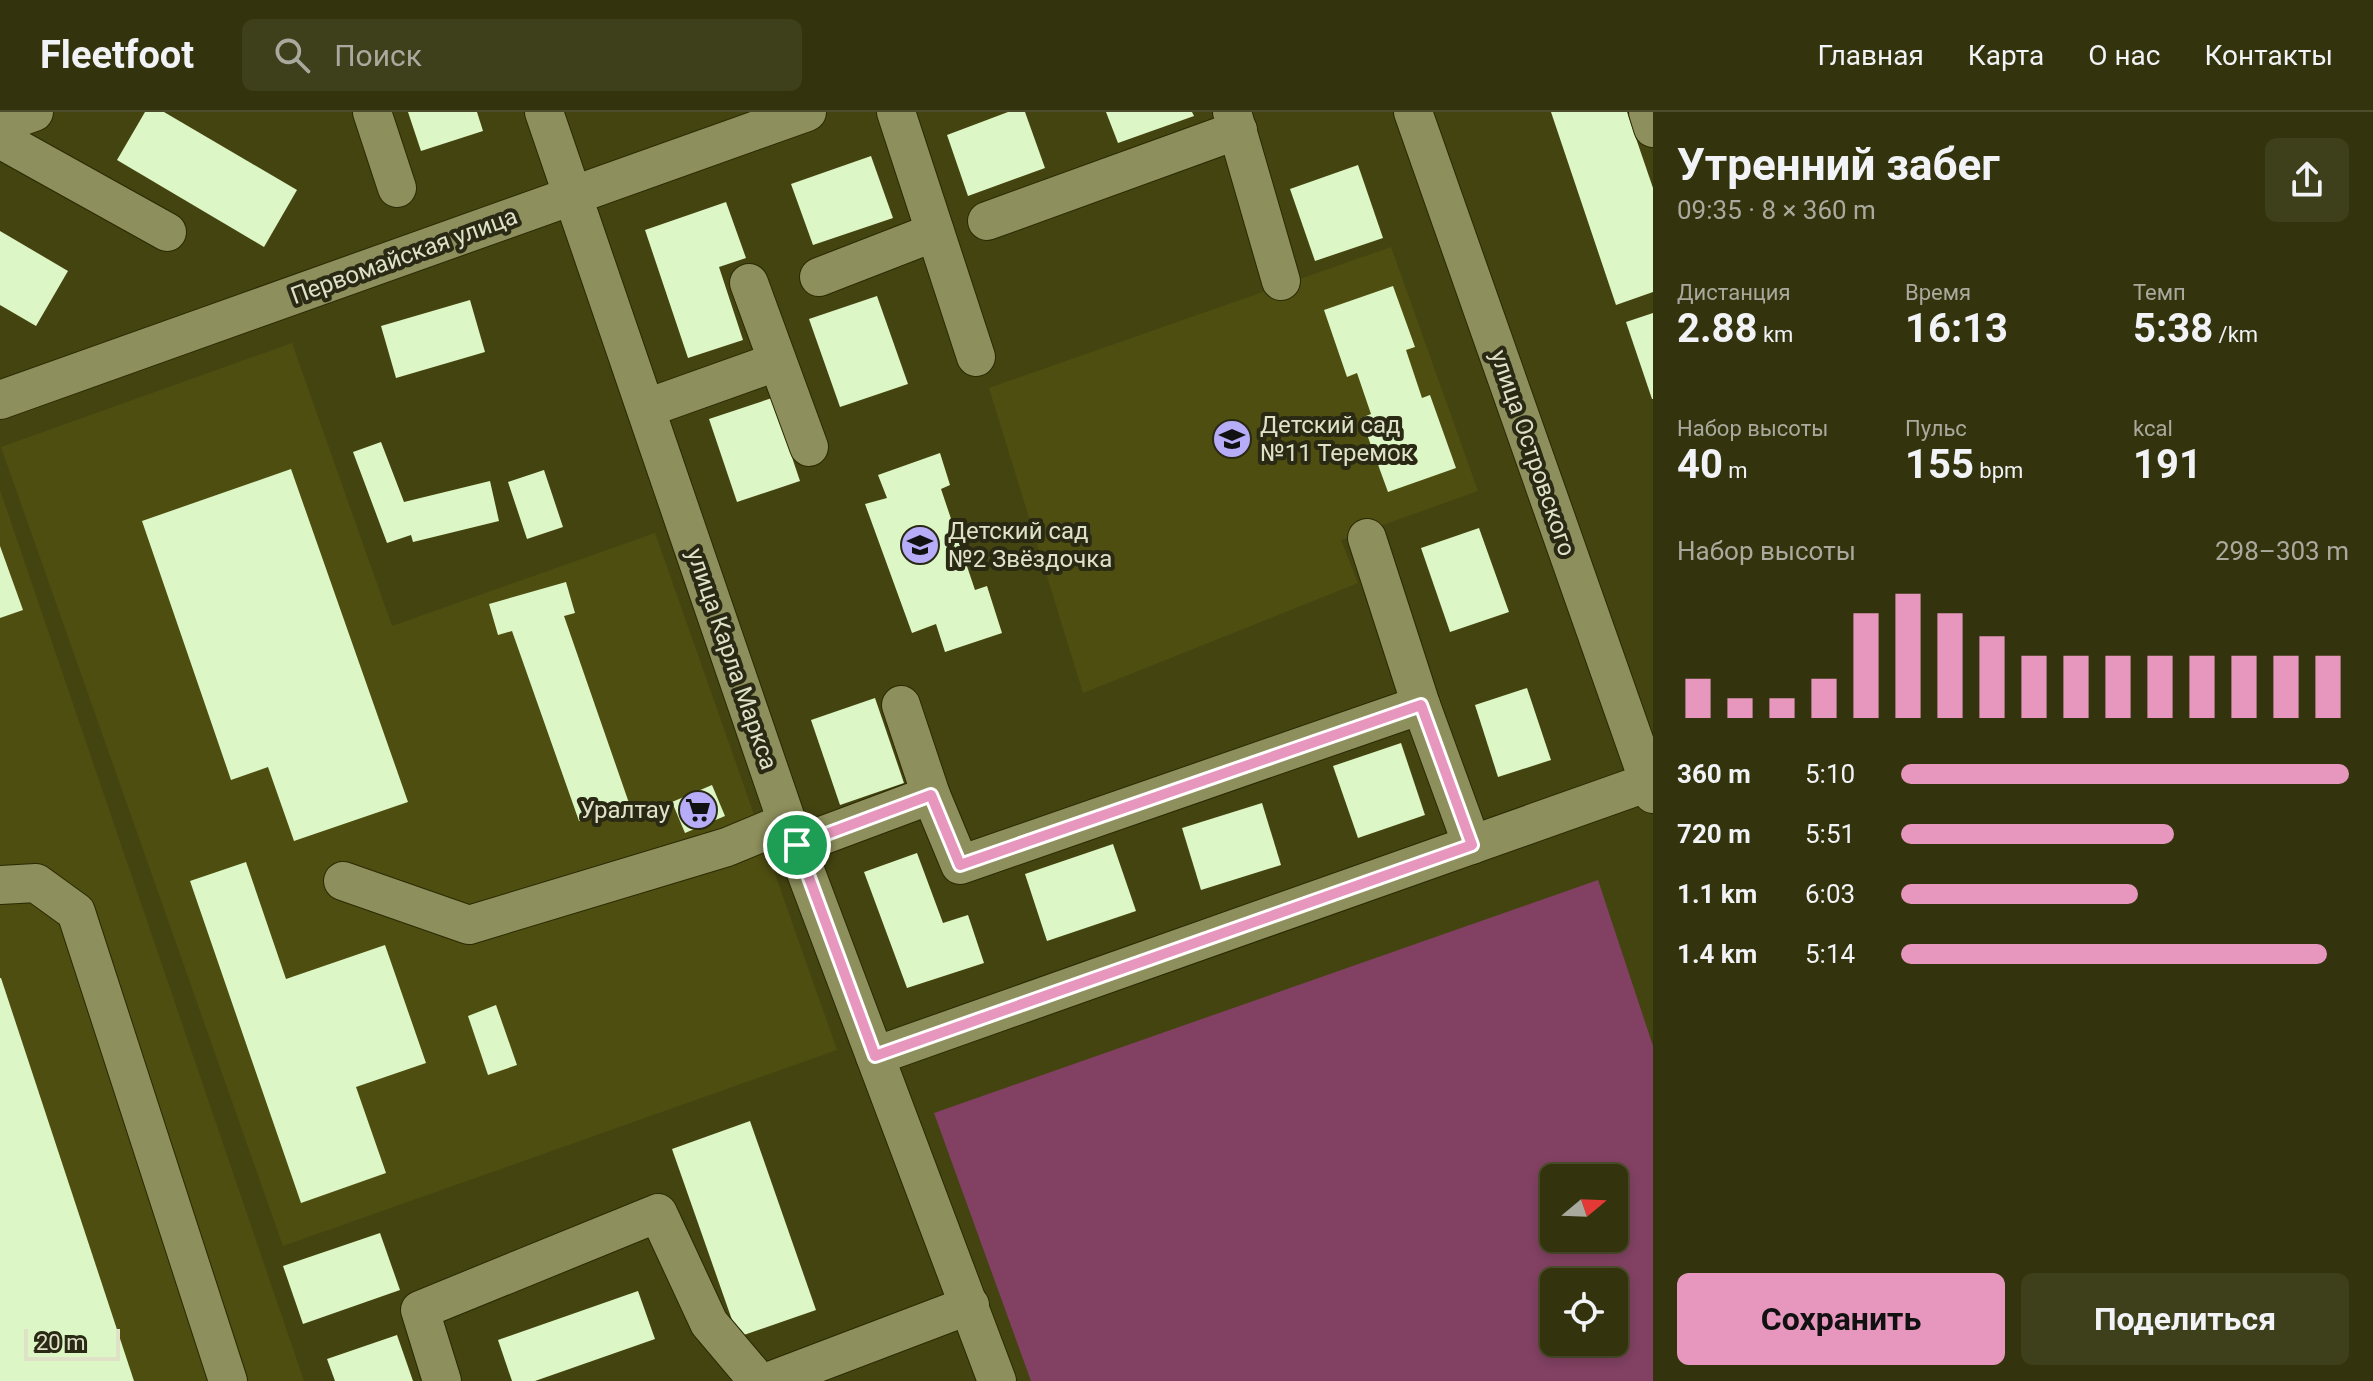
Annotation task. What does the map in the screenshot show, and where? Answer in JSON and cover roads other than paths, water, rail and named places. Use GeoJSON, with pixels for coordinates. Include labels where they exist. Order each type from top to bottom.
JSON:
{"type":"FeatureCollection","features":[{"type":"Feature","properties":{"kind":"street"},"geometry":{"type":"LineString","coordinates":[[0,124],[34,112]]}},
{"type":"Feature","properties":{"kind":"street"},"geometry":{"type":"LineString","coordinates":[[372,112],[397,188]]}},
{"type":"Feature","properties":{"kind":"street","name":"улица Карла Маркса"},"geometry":{"type":"LineString","coordinates":[[544,112],[792,833],[997,1381]]}},
{"type":"Feature","properties":{"kind":"street","name":"Первомайская улица"},"geometry":{"type":"LineString","coordinates":[[0,400],[807,112]]}},
{"type":"Feature","properties":{"kind":"street"},"geometry":{"type":"LineString","coordinates":[[896,112],[976,357]]}},
{"type":"Feature","properties":{"kind":"street","name":"улица Островского"},"geometry":{"type":"LineString","coordinates":[[1413,112],[1651,788]]}},
{"type":"Feature","properties":{"kind":"street"},"geometry":{"type":"LineString","coordinates":[[1648,112],[1653,128]]}},
{"type":"Feature","properties":{"kind":"street"},"geometry":{"type":"LineString","coordinates":[[987,221],[1235,121],[1281,281]]}},
{"type":"Feature","properties":{"kind":"street"},"geometry":{"type":"LineString","coordinates":[[0,139],[167,232]]}},
{"type":"Feature","properties":{"kind":"street"},"geometry":{"type":"LineString","coordinates":[[819,277],[935,232]]}},
{"type":"Feature","properties":{"kind":"street"},"geometry":{"type":"LineString","coordinates":[[749,283],[809,447]]}},
{"type":"Feature","properties":{"kind":"street"},"geometry":{"type":"LineString","coordinates":[[647,408],[776,362]]}},
{"type":"Feature","properties":{"kind":"street"},"geometry":{"type":"LineString","coordinates":[[1367,538],[1421,705],[1472,845]]}},
{"type":"Feature","properties":{"kind":"street"},"geometry":{"type":"LineString","coordinates":[[901,705],[931,795],[960,865],[1421,705]]}},
{"type":"Feature","properties":{"kind":"street"},"geometry":{"type":"LineString","coordinates":[[875,1056],[1472,845],[1651,788]]}},
{"type":"Feature","properties":{"kind":"street"},"geometry":{"type":"LineString","coordinates":[[343,881],[469,925],[727,847],[792,833],[931,795]]}},
{"type":"Feature","properties":{"kind":"street"},"geometry":{"type":"LineString","coordinates":[[0,885],[36,883],[76,912],[228,1381]]}},
{"type":"Feature","properties":{"kind":"street"},"geometry":{"type":"LineString","coordinates":[[442,1381],[420,1310],[658,1213],[709,1323],[758,1381]]}},
{"type":"Feature","properties":{"kind":"street"},"geometry":{"type":"LineString","coordinates":[[770,1381],[970,1305]]}},
{"type":"Feature","properties":{"kind":"place","name":"Детский сад №11 Теремок"},"geometry":{"type":"Point","coordinates":[1232,439]}},
{"type":"Feature","properties":{"kind":"place","name":"Детский сад №2 Звёздочка"},"geometry":{"type":"Point","coordinates":[920,545]}},
{"type":"Feature","properties":{"kind":"place","name":"Уралтау"},"geometry":{"type":"Point","coordinates":[698,810]}}]}
